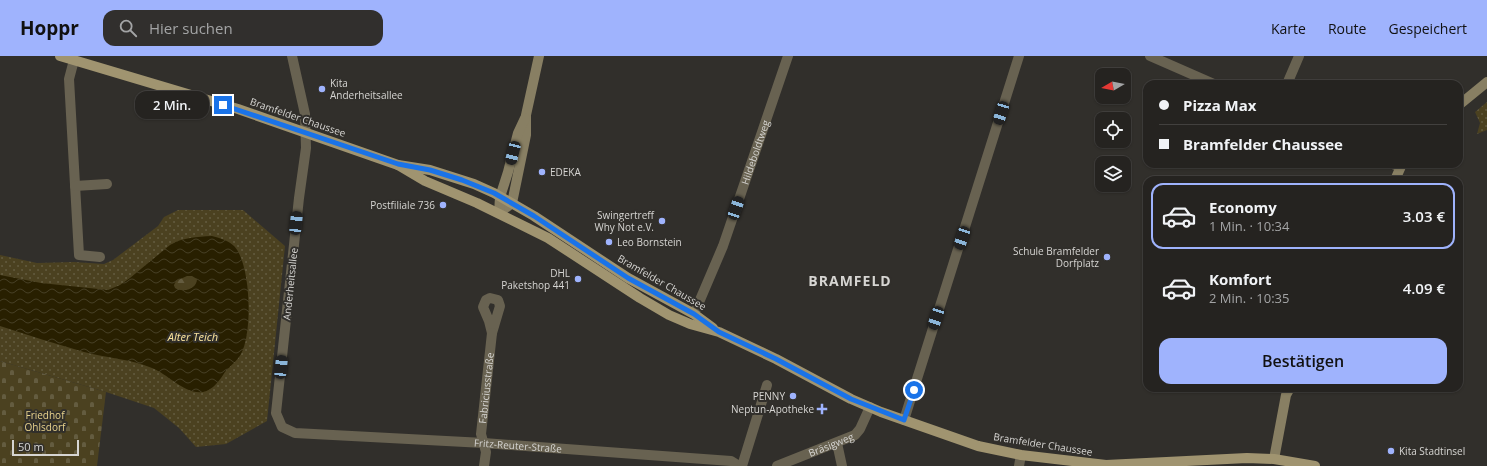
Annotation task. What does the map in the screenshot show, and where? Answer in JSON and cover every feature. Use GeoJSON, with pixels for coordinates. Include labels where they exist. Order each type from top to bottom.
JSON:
{"type":"FeatureCollection","features":[{"type":"Feature","properties":{"kind":"main road","name":"Bramfelder Chaussee"},"geometry":{"type":"LineString","coordinates":[[60,56],[238,109],[398,164],[430,170],[474,184],[534,216],[628,278],[694,314],[719,332]]}},
{"type":"Feature","properties":{"kind":"main road","name":"Bramfelder Chaussee"},"geometry":{"type":"LineString","coordinates":[[398,164],[425,181],[498,213],[548,238],[661,311],[690,324],[719,332],[776,359],[851,399],[904,420],[978,446],[1021,455],[1106,465],[1247,458],[1274,459],[1315,466]]}},
{"type":"Feature","properties":{"kind":"street","name":"Anderheitsallee"},"geometry":{"type":"LineString","coordinates":[[292,56],[305,114],[306,148],[299,198],[276,413],[282,427],[295,433]]}},
{"type":"Feature","properties":{"kind":"street"},"geometry":{"type":"LineString","coordinates":[[498,213],[500,197],[518,133],[526,115],[539,56]]}},
{"type":"Feature","properties":{"kind":"street","name":"Hildeboldtweg"},"geometry":{"type":"LineString","coordinates":[[694,314],[723,246],[788,56]]}},
{"type":"Feature","properties":{"kind":"street"},"geometry":{"type":"LineString","coordinates":[[904,420],[1019,56]]}},
{"type":"Feature","properties":{"kind":"street"},"geometry":{"type":"LineString","coordinates":[[1150,56],[1205,80]]}},
{"type":"Feature","properties":{"kind":"street"},"geometry":{"type":"LineString","coordinates":[[1290,80],[1299,56]]}},
{"type":"Feature","properties":{"kind":"street"},"geometry":{"type":"LineString","coordinates":[[74,60],[69,79],[79,255],[100,257]]}},
{"type":"Feature","properties":{"kind":"street"},"geometry":{"type":"LineString","coordinates":[[1463,102],[1487,82]]}},
{"type":"Feature","properties":{"kind":"street"},"geometry":{"type":"LineString","coordinates":[[498,213],[512,203],[526,135],[526,115]]}},
{"type":"Feature","properties":{"kind":"street"},"geometry":{"type":"LineString","coordinates":[[74,186],[107,184]]}},
{"type":"Feature","properties":{"kind":"street","name":"Fabriciusstraße"},"geometry":{"type":"LineString","coordinates":[[484,466],[486,452],[481,434],[492,333]]}},
{"type":"Feature","properties":{"kind":"street"},"geometry":{"type":"LineString","coordinates":[[742,466],[767,385]]}},
{"type":"Feature","properties":{"kind":"street"},"geometry":{"type":"LineString","coordinates":[[1274,459],[1288,392]]}},
{"type":"Feature","properties":{"kind":"street","name":"Bräsigweg"},"geometry":{"type":"LineString","coordinates":[[777,466],[855,435],[863,424],[870,407]]}},
{"type":"Feature","properties":{"kind":"street","name":"Fritz-Reuter-Straße"},"geometry":{"type":"LineString","coordinates":[[295,433],[484,443],[731,461],[739,466]]}},
{"type":"Feature","properties":{"kind":"street"},"geometry":{"type":"LineString","coordinates":[[837,443],[842,466]]}},
{"type":"Feature","properties":{"kind":"street"},"geometry":{"type":"LineString","coordinates":[[1019,466],[1021,455]]}},
{"type":"Feature","properties":{"kind":"green space"},"geometry":{"type":"Polygon","coordinates":[[[1487,102],[1487,130],[1477,134],[1480,123],[1475,112],[1487,102]]]}},
{"type":"Feature","properties":{"kind":"green space"},"geometry":{"type":"Polygon","coordinates":[[[178,210],[243,210],[285,246],[267,421],[226,444],[196,447],[179,428],[154,408],[106,392],[0,361],[0,255],[37,263],[74,262],[104,264],[113,260],[158,226],[164,217],[178,210]]]}},
{"type":"Feature","properties":{"kind":"green space"},"geometry":{"type":"Polygon","coordinates":[[[191,276],[197,279],[194,286],[183,290],[175,288],[174,286],[176,281],[183,277],[191,276]]]}},
{"type":"Feature","properties":{"kind":"green space","name":"Friedhof Ohlsdorf"},"geometry":{"type":"Polygon","coordinates":[[[0,361],[106,392],[97,466],[0,466],[0,361]]]}},
{"type":"Feature","properties":{"kind":"water","name":"Alter Teich"},"geometry":{"type":"Polygon","coordinates":[[[212,236],[229,242],[234,246],[240,255],[247,282],[249,315],[245,344],[241,354],[216,384],[207,391],[196,392],[190,390],[158,371],[144,365],[84,352],[0,326],[0,275],[41,283],[108,290],[120,285],[130,278],[175,242],[195,237],[212,236]],[[187,276],[176,281],[174,285],[175,288],[185,290],[192,288],[197,279],[192,276],[187,276]]]}},
{"type":"Feature","properties":{"kind":"place","name":"Kita Anderheitsallee"},"geometry":{"type":"Point","coordinates":[322,89]}},
{"type":"Feature","properties":{"kind":"place","name":"EDEKA"},"geometry":{"type":"Point","coordinates":[542,172]}},
{"type":"Feature","properties":{"kind":"place","name":"Postfiliale 736"},"geometry":{"type":"Point","coordinates":[443,205]}},
{"type":"Feature","properties":{"kind":"place","name":"Swingertreff Why Not e.V."},"geometry":{"type":"Point","coordinates":[662,221]}},
{"type":"Feature","properties":{"kind":"place","name":"Leo Bornstein"},"geometry":{"type":"Point","coordinates":[609,242]}},
{"type":"Feature","properties":{"kind":"place","name":"Schule Bramfelder Dorfplatz"},"geometry":{"type":"Point","coordinates":[1107,257]}},
{"type":"Feature","properties":{"kind":"place","name":"DHL Paketshop 441"},"geometry":{"type":"Point","coordinates":[578,279]}},
{"type":"Feature","properties":{"kind":"place","name":"PENNY"},"geometry":{"type":"Point","coordinates":[793,396]}},
{"type":"Feature","properties":{"kind":"place","name":"Neptun-Apotheke"},"geometry":{"type":"Point","coordinates":[822,409]}},
{"type":"Feature","properties":{"kind":"place","name":"Kita Stadtinsel"},"geometry":{"type":"Point","coordinates":[1391,451]}},
{"type":"Feature","properties":{"kind":"district","name":"BRAMFELD"},"geometry":{"type":"Point","coordinates":[850,280]}},
{"type":"Feature","properties":{"kind":"route"},"geometry":{"type":"LineString","coordinates":[[223,105],[398,164],[430,170],[462,180],[494,193],[534,216],[628,278],[694,314],[719,332],[776,359],[851,399],[881,412],[904,420],[914,390]]}}]}
